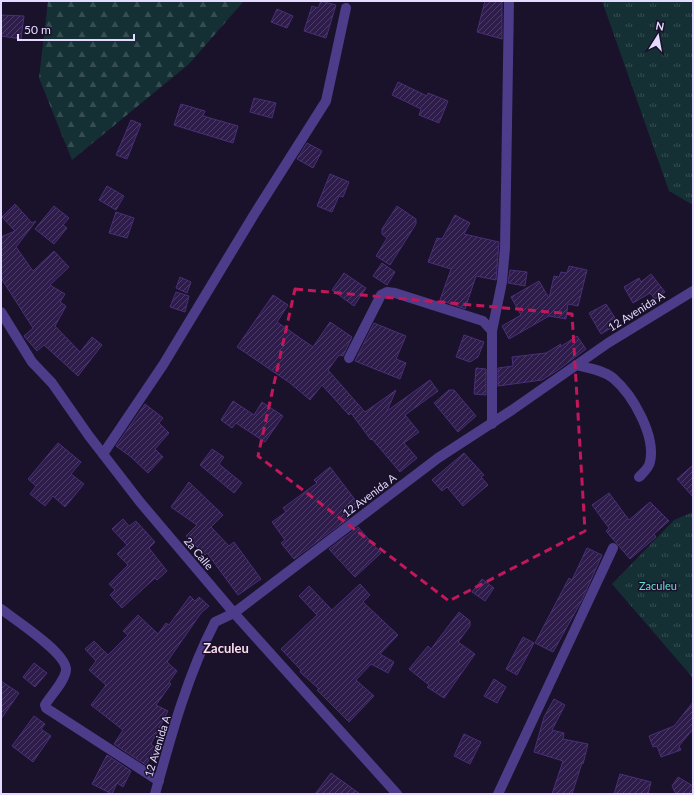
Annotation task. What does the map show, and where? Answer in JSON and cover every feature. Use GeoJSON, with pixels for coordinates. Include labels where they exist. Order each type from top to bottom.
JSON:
{"type":"FeatureCollection","features":[{"type":"Feature","properties":{"kind":"street"},"geometry":{"type":"LineString","coordinates":[[492,424],[492,331],[502,282],[505,248],[509,1]]}},
{"type":"Feature","properties":{"kind":"street"},"geometry":{"type":"LineString","coordinates":[[103,454],[163,365],[255,213],[326,101],[346,8]]}},
{"type":"Feature","properties":{"kind":"street","name":"12 Avenida A"},"geometry":{"type":"LineString","coordinates":[[155,794],[172,735],[214,622],[234,613],[438,458],[492,424],[626,331],[693,291]]}},
{"type":"Feature","properties":{"kind":"street"},"geometry":{"type":"LineString","coordinates":[[349,358],[381,295],[387,292],[395,292],[483,321],[492,331]]}},
{"type":"Feature","properties":{"kind":"street","name":"2a Calle"},"geometry":{"type":"LineString","coordinates":[[1,312],[32,362],[52,383],[103,454],[140,502],[234,613],[397,794]]}},
{"type":"Feature","properties":{"kind":"street"},"geometry":{"type":"LineString","coordinates":[[576,365],[604,372],[613,378],[625,391],[646,426],[652,450],[650,464],[639,477]]}},
{"type":"Feature","properties":{"kind":"street"},"geometry":{"type":"LineString","coordinates":[[498,794],[613,548]]}},
{"type":"Feature","properties":{"kind":"street"},"geometry":{"type":"LineString","coordinates":[[1,609],[53,649],[64,661],[66,669],[64,675],[45,705],[46,708],[159,781]]}},
{"type":"Feature","properties":{"kind":"highlighted area"},"geometry":{"type":"Polygon","coordinates":[[[295,289],[572,314],[585,531],[449,601],[258,456],[295,289]]]}},
{"type":"Feature","properties":{"kind":"green space"},"geometry":{"type":"Polygon","coordinates":[[[48,1],[244,1],[189,64],[72,160],[39,78],[48,1]]]}},
{"type":"Feature","properties":{"kind":"green space"},"geometry":{"type":"Polygon","coordinates":[[[602,1],[693,1],[693,205],[669,191],[602,1]]]}},
{"type":"Feature","properties":{"kind":"green space","name":"Zaculeu"},"geometry":{"type":"Polygon","coordinates":[[[693,512],[693,678],[612,584],[674,520],[693,512]]]}},
{"type":"Feature","properties":{"kind":"building"},"geometry":{"type":"Polygon","coordinates":[[[321,1],[336,5],[326,38],[304,31],[312,6],[318,8],[321,1]]]}},
{"type":"Feature","properties":{"kind":"building"},"geometry":{"type":"Polygon","coordinates":[[[485,1],[502,1],[502,39],[477,32],[485,1]]]}},
{"type":"Feature","properties":{"kind":"building"},"geometry":{"type":"Polygon","coordinates":[[[277,9],[293,16],[287,28],[271,22],[277,9]]]}},
{"type":"Feature","properties":{"kind":"building"},"geometry":{"type":"Polygon","coordinates":[[[1,15],[24,16],[21,39],[1,36],[1,15]]]}},
{"type":"Feature","properties":{"kind":"building"},"geometry":{"type":"Polygon","coordinates":[[[398,82],[427,96],[428,93],[448,101],[439,123],[419,115],[421,109],[392,95],[398,82]]]}},
{"type":"Feature","properties":{"kind":"building"},"geometry":{"type":"Polygon","coordinates":[[[254,98],[276,103],[272,118],[250,112],[254,98]]]}},
{"type":"Feature","properties":{"kind":"building"},"geometry":{"type":"Polygon","coordinates":[[[181,104],[205,111],[203,116],[238,126],[233,143],[174,125],[181,104]]]}},
{"type":"Feature","properties":{"kind":"building"},"geometry":{"type":"Polygon","coordinates":[[[131,120],[141,124],[127,159],[116,155],[131,120]]]}},
{"type":"Feature","properties":{"kind":"building"},"geometry":{"type":"Polygon","coordinates":[[[307,143],[322,151],[313,168],[297,159],[307,143]]]}},
{"type":"Feature","properties":{"kind":"building"},"geometry":{"type":"Polygon","coordinates":[[[330,174],[349,182],[343,197],[339,196],[332,212],[317,206],[330,174]]]}},
{"type":"Feature","properties":{"kind":"building"},"geometry":{"type":"Polygon","coordinates":[[[107,186],[124,196],[116,210],[99,200],[107,186]]]}},
{"type":"Feature","properties":{"kind":"building"},"geometry":{"type":"Polygon","coordinates":[[[15,204],[32,223],[36,221],[16,247],[33,271],[54,251],[69,267],[50,285],[65,294],[60,302],[66,306],[55,326],[80,352],[92,337],[102,345],[78,376],[44,345],[37,351],[24,336],[33,328],[1,278],[1,237],[15,231],[2,217],[15,204]]]}},
{"type":"Feature","properties":{"kind":"building"},"geometry":{"type":"Polygon","coordinates":[[[54,206],[69,218],[63,225],[67,228],[54,244],[35,229],[54,206]]]}},
{"type":"Feature","properties":{"kind":"building"},"geometry":{"type":"Polygon","coordinates":[[[397,206],[416,219],[416,224],[390,265],[376,256],[387,238],[382,234],[382,229],[397,206]]]}},
{"type":"Feature","properties":{"kind":"building"},"geometry":{"type":"Polygon","coordinates":[[[116,212],[134,218],[127,238],[109,233],[116,212]]]}},
{"type":"Feature","properties":{"kind":"building"},"geometry":{"type":"Polygon","coordinates":[[[455,215],[470,223],[464,234],[499,242],[496,280],[476,276],[465,309],[440,300],[451,269],[428,262],[437,238],[442,239],[455,215]]]}},
{"type":"Feature","properties":{"kind":"building"},"geometry":{"type":"Polygon","coordinates":[[[382,263],[395,272],[387,285],[373,276],[382,263]]]}},
{"type":"Feature","properties":{"kind":"building"},"geometry":{"type":"Polygon","coordinates":[[[569,266],[587,270],[578,306],[568,304],[566,319],[549,316],[509,339],[502,326],[521,315],[511,297],[539,281],[549,298],[554,276],[559,277],[561,272],[567,273],[569,266]]]}},
{"type":"Feature","properties":{"kind":"building"},"geometry":{"type":"Polygon","coordinates":[[[510,270],[527,272],[525,286],[508,283],[510,270]]]}},
{"type":"Feature","properties":{"kind":"building"},"geometry":{"type":"Polygon","coordinates":[[[344,273],[366,288],[354,306],[332,290],[344,273]]]}},
{"type":"Feature","properties":{"kind":"building"},"geometry":{"type":"Polygon","coordinates":[[[651,274],[665,292],[655,299],[650,293],[633,303],[624,287],[639,278],[641,282],[651,274]]]}},
{"type":"Feature","properties":{"kind":"building"},"geometry":{"type":"Polygon","coordinates":[[[180,277],[191,282],[187,293],[176,288],[180,277]]]}},
{"type":"Feature","properties":{"kind":"building"},"geometry":{"type":"Polygon","coordinates":[[[176,292],[189,296],[185,312],[170,307],[176,292]]]}},
{"type":"Feature","properties":{"kind":"building"},"geometry":{"type":"Polygon","coordinates":[[[273,295],[288,305],[277,322],[313,347],[330,322],[352,337],[343,356],[339,355],[328,370],[365,412],[396,390],[387,411],[430,380],[438,391],[405,415],[419,432],[404,443],[417,458],[400,472],[372,439],[371,440],[351,413],[349,415],[322,385],[310,400],[290,383],[237,347],[273,295]]]}},
{"type":"Feature","properties":{"kind":"building"},"geometry":{"type":"Polygon","coordinates":[[[606,304],[615,318],[609,321],[614,328],[611,328],[601,334],[589,313],[606,304]]]}},
{"type":"Feature","properties":{"kind":"building"},"geometry":{"type":"Polygon","coordinates":[[[374,323],[406,336],[396,359],[406,363],[400,379],[355,361],[374,323]]]}},
{"type":"Feature","properties":{"kind":"building"},"geometry":{"type":"Polygon","coordinates":[[[464,335],[484,342],[478,357],[470,362],[456,357],[464,335]]]}},
{"type":"Feature","properties":{"kind":"building"},"geometry":{"type":"Polygon","coordinates":[[[577,336],[586,349],[558,370],[542,380],[498,386],[498,368],[513,366],[512,357],[546,353],[561,344],[560,347],[577,336]]]}},
{"type":"Feature","properties":{"kind":"building"},"geometry":{"type":"Polygon","coordinates":[[[476,368],[486,369],[486,395],[474,394],[476,368]]]}},
{"type":"Feature","properties":{"kind":"building"},"geometry":{"type":"Polygon","coordinates":[[[449,390],[454,390],[476,416],[458,432],[434,403],[449,390]]]}},
{"type":"Feature","properties":{"kind":"building"},"geometry":{"type":"Polygon","coordinates":[[[233,401],[254,415],[262,402],[283,416],[265,442],[236,423],[232,428],[221,420],[233,401]]]}},
{"type":"Feature","properties":{"kind":"building"},"geometry":{"type":"Polygon","coordinates":[[[145,404],[163,418],[159,423],[169,433],[155,449],[163,457],[148,473],[131,457],[116,446],[145,404]]]}},
{"type":"Feature","properties":{"kind":"building"},"geometry":{"type":"Polygon","coordinates":[[[58,443],[81,462],[71,474],[84,484],[65,507],[53,496],[45,506],[30,494],[36,486],[28,479],[58,443]]]}},
{"type":"Feature","properties":{"kind":"building"},"geometry":{"type":"Polygon","coordinates":[[[212,449],[224,457],[219,464],[242,483],[234,493],[200,465],[212,449]]]}},
{"type":"Feature","properties":{"kind":"building"},"geometry":{"type":"Polygon","coordinates":[[[464,453],[484,475],[481,477],[488,485],[463,506],[447,487],[442,491],[432,480],[464,453]]]}},
{"type":"Feature","properties":{"kind":"building"},"geometry":{"type":"Polygon","coordinates":[[[693,465],[693,497],[677,479],[693,465]]]}},
{"type":"Feature","properties":{"kind":"building"},"geometry":{"type":"Polygon","coordinates":[[[330,467],[359,505],[346,514],[349,518],[294,559],[281,543],[285,540],[272,522],[286,512],[283,508],[317,483],[314,480],[330,467]]]}},
{"type":"Feature","properties":{"kind":"building"},"geometry":{"type":"Polygon","coordinates":[[[189,482],[223,515],[211,527],[229,546],[234,542],[261,579],[238,595],[207,553],[205,555],[186,536],[197,525],[171,507],[189,482]]]}},
{"type":"Feature","properties":{"kind":"building"},"geometry":{"type":"Polygon","coordinates":[[[609,493],[629,520],[650,502],[669,521],[654,534],[656,537],[630,559],[606,531],[609,528],[592,505],[609,493]]]}},
{"type":"Feature","properties":{"kind":"building"},"geometry":{"type":"Polygon","coordinates":[[[123,519],[129,526],[136,521],[155,542],[149,548],[167,571],[157,580],[155,578],[122,608],[110,595],[115,590],[109,584],[128,565],[117,554],[127,545],[112,529],[123,519]]]}},
{"type":"Feature","properties":{"kind":"building"},"geometry":{"type":"Polygon","coordinates":[[[358,527],[381,553],[355,577],[329,549],[358,527]]]}},
{"type":"Feature","properties":{"kind":"building"},"geometry":{"type":"Polygon","coordinates":[[[587,548],[602,555],[582,600],[553,652],[535,643],[569,578],[572,580],[587,548]]]}},
{"type":"Feature","properties":{"kind":"building"},"geometry":{"type":"Polygon","coordinates":[[[482,579],[494,588],[485,601],[472,592],[482,579]]]}},
{"type":"Feature","properties":{"kind":"building"},"geometry":{"type":"Polygon","coordinates":[[[360,584],[370,595],[363,602],[398,635],[380,654],[394,662],[388,673],[371,664],[356,680],[374,696],[349,722],[317,690],[319,689],[300,672],[301,670],[281,649],[317,615],[299,596],[309,586],[332,610],[360,584]]]}},
{"type":"Feature","properties":{"kind":"building"},"geometry":{"type":"Polygon","coordinates":[[[190,596],[195,601],[199,597],[209,606],[201,613],[167,662],[177,671],[169,682],[171,684],[156,705],[168,711],[151,744],[156,748],[146,765],[114,744],[123,730],[91,705],[106,685],[89,670],[96,661],[85,649],[94,641],[108,655],[128,635],[123,631],[138,615],[158,634],[166,623],[169,625],[190,596]]]}},
{"type":"Feature","properties":{"kind":"building"},"geometry":{"type":"Polygon","coordinates":[[[459,612],[470,621],[470,626],[458,642],[475,654],[444,698],[427,687],[429,685],[409,669],[428,646],[431,649],[459,612]]]}},
{"type":"Feature","properties":{"kind":"building"},"geometry":{"type":"Polygon","coordinates":[[[523,637],[534,643],[517,675],[506,669],[523,637]]]}},
{"type":"Feature","properties":{"kind":"building"},"geometry":{"type":"Polygon","coordinates":[[[34,663],[47,673],[35,687],[23,677],[34,663]]]}},
{"type":"Feature","properties":{"kind":"building"},"geometry":{"type":"Polygon","coordinates":[[[494,679],[506,687],[497,703],[484,696],[494,679]]]}},
{"type":"Feature","properties":{"kind":"building"},"geometry":{"type":"Polygon","coordinates":[[[1,681],[19,693],[1,719],[1,681]]]}},
{"type":"Feature","properties":{"kind":"building"},"geometry":{"type":"Polygon","coordinates":[[[554,699],[565,705],[552,730],[564,733],[563,739],[588,744],[583,764],[582,763],[572,794],[552,794],[563,761],[534,752],[544,717],[554,699]]]}},
{"type":"Feature","properties":{"kind":"building"},"geometry":{"type":"Polygon","coordinates":[[[693,702],[693,729],[679,746],[681,750],[661,757],[657,746],[653,747],[649,736],[674,726],[693,702]]]}},
{"type":"Feature","properties":{"kind":"building"},"geometry":{"type":"Polygon","coordinates":[[[34,716],[45,724],[41,729],[51,736],[33,762],[12,746],[34,716]]]}},
{"type":"Feature","properties":{"kind":"building"},"geometry":{"type":"Polygon","coordinates":[[[464,734],[481,742],[470,764],[454,756],[464,734]]]}},
{"type":"Feature","properties":{"kind":"building"},"geometry":{"type":"Polygon","coordinates":[[[107,755],[131,771],[123,787],[117,783],[112,794],[92,784],[107,755]]]}},
{"type":"Feature","properties":{"kind":"building"},"geometry":{"type":"Polygon","coordinates":[[[331,773],[360,794],[315,794],[331,773]]]}},
{"type":"Feature","properties":{"kind":"building"},"geometry":{"type":"Polygon","coordinates":[[[620,774],[651,782],[648,794],[614,794],[620,774]]]}},
{"type":"Feature","properties":{"kind":"building"},"geometry":{"type":"Polygon","coordinates":[[[678,777],[693,786],[693,794],[676,794],[672,786],[678,777]]]}},
{"type":"Feature","properties":{"kind":"district","name":"Zaculeu"},"geometry":{"type":"Point","coordinates":[226,648]}}]}
